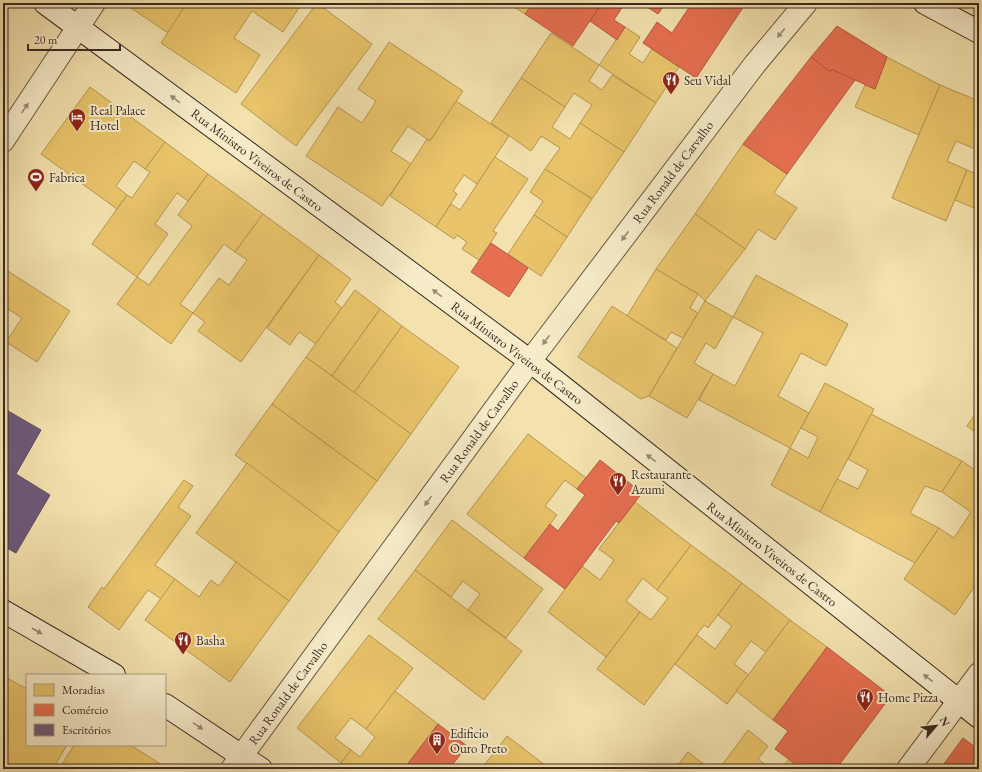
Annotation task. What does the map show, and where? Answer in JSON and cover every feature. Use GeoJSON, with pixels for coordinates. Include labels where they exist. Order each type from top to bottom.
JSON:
{"type":"FeatureCollection","features":[{"type":"Feature","properties":{"kind":"street","name":"Rua Ministro Viveiros de Castro"},"geometry":{"type":"LineString","coordinates":[[45,3],[530,361],[958,702],[979,717]]}},
{"type":"Feature","properties":{"kind":"street"},"geometry":{"type":"LineString","coordinates":[[3,140],[94,3]]}},
{"type":"Feature","properties":{"kind":"street","name":"Rua Ronald de Carvalho"},"geometry":{"type":"LineString","coordinates":[[237,762],[530,361],[755,64],[806,3]]}},
{"type":"Feature","properties":{"kind":"street"},"geometry":{"type":"LineString","coordinates":[[925,3],[979,32]]}},
{"type":"Feature","properties":{"kind":"street"},"geometry":{"type":"LineString","coordinates":[[3,611],[112,674]]}},
{"type":"Feature","properties":{"kind":"street"},"geometry":{"type":"LineString","coordinates":[[908,769],[979,674]]}},
{"type":"Feature","properties":{"kind":"street"},"geometry":{"type":"LineString","coordinates":[[166,706],[237,762],[261,769]]}},
{"type":"Feature","properties":{"kind":"building: Moradias"},"geometry":{"type":"Polygon","coordinates":[[[130,3],[187,3],[168,33],[128,6],[130,3]]]}},
{"type":"Feature","properties":{"kind":"building: Moradias"},"geometry":{"type":"Polygon","coordinates":[[[187,3],[302,3],[283,32],[252,11],[234,38],[260,55],[236,93],[161,43],[187,3]]]}},
{"type":"Feature","properties":{"kind":"building: Moradias"},"geometry":{"type":"Polygon","coordinates":[[[317,3],[372,44],[296,146],[241,104],[317,3]]]}},
{"type":"Feature","properties":{"kind":"building: Moradias"},"geometry":{"type":"Polygon","coordinates":[[[508,3],[533,3],[525,14],[508,3]]]}},
{"type":"Feature","properties":{"kind":"building: Moradias"},"geometry":{"type":"Polygon","coordinates":[[[625,27],[640,37],[629,54],[643,63],[652,49],[679,67],[656,103],[599,65],[625,27]]]}},
{"type":"Feature","properties":{"kind":"building: Moradias"},"geometry":{"type":"Polygon","coordinates":[[[551,33],[599,65],[589,81],[602,90],[612,75],[656,103],[624,152],[580,123],[592,105],[574,93],[565,107],[521,78],[551,33]]]}},
{"type":"Feature","properties":{"kind":"building: Moradias"},"geometry":{"type":"Polygon","coordinates":[[[389,42],[463,91],[430,141],[408,126],[391,151],[411,164],[382,206],[306,156],[338,107],[362,123],[376,101],[358,89],[389,42]]]}},
{"type":"Feature","properties":{"kind":"building: Moradias"},"geometry":{"type":"Polygon","coordinates":[[[887,57],[940,85],[919,135],[855,107],[865,85],[875,89],[887,57]]]}},
{"type":"Feature","properties":{"kind":"building: Moradias"},"geometry":{"type":"Polygon","coordinates":[[[521,78],[565,107],[552,127],[570,139],[580,123],[624,152],[592,199],[545,169],[560,148],[541,136],[531,151],[491,123],[521,78]]]}},
{"type":"Feature","properties":{"kind":"building: Moradias"},"geometry":{"type":"Polygon","coordinates":[[[940,85],[979,101],[979,140],[975,149],[956,141],[947,161],[967,170],[946,221],[892,198],[940,85]]]}},
{"type":"Feature","properties":{"kind":"building: Moradias"},"geometry":{"type":"Polygon","coordinates":[[[90,87],[165,142],[145,169],[134,161],[116,186],[127,195],[117,209],[41,154],[90,87]]]}},
{"type":"Feature","properties":{"kind":"building: Moradias"},"geometry":{"type":"Polygon","coordinates":[[[456,101],[509,136],[477,184],[464,175],[453,191],[457,194],[436,227],[390,196],[427,139],[430,141],[456,101]]]}},
{"type":"Feature","properties":{"kind":"building: Moradias"},"geometry":{"type":"Polygon","coordinates":[[[165,142],[208,174],[188,201],[177,193],[155,224],[168,234],[137,277],[92,244],[127,195],[132,198],[150,172],[145,169],[165,142]]]}},
{"type":"Feature","properties":{"kind":"building: Moradias"},"geometry":{"type":"Polygon","coordinates":[[[743,144],[787,174],[774,193],[797,208],[775,240],[758,229],[745,249],[695,214],[743,144]]]}},
{"type":"Feature","properties":{"kind":"building: Moradias"},"geometry":{"type":"Polygon","coordinates":[[[495,157],[528,179],[493,231],[497,233],[479,260],[462,249],[467,242],[457,235],[454,239],[436,227],[451,204],[460,210],[495,157]]]}},
{"type":"Feature","properties":{"kind":"building: Moradias"},"geometry":{"type":"Polygon","coordinates":[[[545,169],[592,199],[567,237],[534,215],[543,201],[530,192],[545,169]]]}},
{"type":"Feature","properties":{"kind":"building: Moradias"},"geometry":{"type":"Polygon","coordinates":[[[967,170],[979,175],[979,210],[955,200],[967,170]]]}},
{"type":"Feature","properties":{"kind":"building: Moradias"},"geometry":{"type":"Polygon","coordinates":[[[208,174],[263,214],[235,252],[224,244],[180,304],[193,313],[171,344],[117,304],[137,277],[149,285],[192,226],[178,215],[208,174]]]}},
{"type":"Feature","properties":{"kind":"building: Moradias"},"geometry":{"type":"Polygon","coordinates":[[[263,214],[319,255],[241,362],[198,331],[205,322],[193,313],[219,278],[229,285],[247,260],[235,252],[263,214]]]}},
{"type":"Feature","properties":{"kind":"building: Moradias"},"geometry":{"type":"Polygon","coordinates":[[[695,214],[745,249],[705,301],[698,294],[656,269],[695,214]]]}},
{"type":"Feature","properties":{"kind":"building: Moradias"},"geometry":{"type":"Polygon","coordinates":[[[534,215],[567,237],[541,276],[508,254],[534,215]]]}},
{"type":"Feature","properties":{"kind":"building: Moradias"},"geometry":{"type":"Polygon","coordinates":[[[319,255],[351,279],[335,302],[342,308],[316,344],[299,332],[290,345],[267,328],[319,255]]]}},
{"type":"Feature","properties":{"kind":"building: Moradias"},"geometry":{"type":"Polygon","coordinates":[[[3,268],[70,311],[37,362],[6,342],[22,318],[3,306],[3,268]]]}},
{"type":"Feature","properties":{"kind":"building: Moradias"},"geometry":{"type":"Polygon","coordinates":[[[656,269],[698,294],[690,308],[698,313],[683,338],[671,332],[666,340],[627,316],[656,269]]]}},
{"type":"Feature","properties":{"kind":"building: Moradias"},"geometry":{"type":"Polygon","coordinates":[[[756,275],[848,324],[826,366],[801,353],[778,396],[809,413],[790,448],[699,400],[713,374],[735,386],[763,333],[733,317],[756,275]]]}},
{"type":"Feature","properties":{"kind":"building: Moradias"},"geometry":{"type":"Polygon","coordinates":[[[355,290],[380,309],[332,376],[306,357],[355,290]]]}},
{"type":"Feature","properties":{"kind":"building: Moradias"},"geometry":{"type":"Polygon","coordinates":[[[705,301],[733,317],[715,349],[706,343],[694,363],[713,374],[687,418],[649,396],[705,301]]]}},
{"type":"Feature","properties":{"kind":"building: Moradias"},"geometry":{"type":"Polygon","coordinates":[[[612,306],[677,348],[649,396],[641,399],[578,357],[612,306]]]}},
{"type":"Feature","properties":{"kind":"building: Moradias"},"geometry":{"type":"Polygon","coordinates":[[[380,309],[402,326],[354,393],[332,376],[380,309]]]}},
{"type":"Feature","properties":{"kind":"building: Moradias"},"geometry":{"type":"Polygon","coordinates":[[[402,326],[459,367],[411,434],[354,393],[402,326]]]}},
{"type":"Feature","properties":{"kind":"building: Moradias"},"geometry":{"type":"Polygon","coordinates":[[[306,357],[411,434],[377,481],[272,404],[306,357]]]}},
{"type":"Feature","properties":{"kind":"building: Moradias"},"geometry":{"type":"Polygon","coordinates":[[[825,383],[874,409],[820,512],[771,485],[790,448],[808,458],[818,437],[801,428],[825,383]]]}},
{"type":"Feature","properties":{"kind":"building: Moradias"},"geometry":{"type":"Polygon","coordinates":[[[272,404],[377,481],[339,532],[235,455],[272,404]]]}},
{"type":"Feature","properties":{"kind":"building: Moradias"},"geometry":{"type":"Polygon","coordinates":[[[979,408],[979,435],[967,426],[979,408]]]}},
{"type":"Feature","properties":{"kind":"building: Moradias"},"geometry":{"type":"Polygon","coordinates":[[[871,414],[962,461],[942,492],[925,486],[910,513],[939,528],[915,563],[820,512],[837,479],[858,489],[868,470],[848,459],[871,414]]]}},
{"type":"Feature","properties":{"kind":"building: Moradias"},"geometry":{"type":"Polygon","coordinates":[[[528,434],[586,478],[577,489],[565,480],[545,506],[557,515],[524,558],[467,514],[528,434]]]}},
{"type":"Feature","properties":{"kind":"building: Moradias"},"geometry":{"type":"Polygon","coordinates":[[[962,461],[979,473],[979,580],[955,615],[904,579],[939,528],[954,538],[971,512],[942,492],[962,461]]]}},
{"type":"Feature","properties":{"kind":"building: Moradias"},"geometry":{"type":"Polygon","coordinates":[[[247,463],[339,532],[289,601],[196,533],[247,463]]]}},
{"type":"Feature","properties":{"kind":"building: Moradias"},"geometry":{"type":"Polygon","coordinates":[[[184,480],[193,486],[178,507],[191,516],[155,565],[175,579],[161,599],[148,590],[119,630],[88,607],[102,587],[104,589],[184,480]]]}},
{"type":"Feature","properties":{"kind":"building: Moradias"},"geometry":{"type":"Polygon","coordinates":[[[635,502],[691,545],[657,590],[643,578],[626,601],[640,612],[606,657],[548,612],[582,566],[600,580],[614,560],[599,549],[635,502]]]}},
{"type":"Feature","properties":{"kind":"building: Moradias"},"geometry":{"type":"Polygon","coordinates":[[[452,520],[543,589],[506,638],[468,610],[480,594],[463,581],[451,597],[415,570],[452,520]]]}},
{"type":"Feature","properties":{"kind":"building: Moradias"},"geometry":{"type":"Polygon","coordinates":[[[691,545],[742,583],[708,628],[704,625],[644,705],[597,669],[640,612],[651,620],[668,598],[657,590],[691,545]]]}},
{"type":"Feature","properties":{"kind":"building: Moradias"},"geometry":{"type":"Polygon","coordinates":[[[236,562],[289,601],[230,682],[145,620],[175,579],[199,597],[211,580],[219,586],[236,562]]]}},
{"type":"Feature","properties":{"kind":"building: Moradias"},"geometry":{"type":"Polygon","coordinates":[[[415,570],[522,651],[484,700],[378,619],[415,570]]]}},
{"type":"Feature","properties":{"kind":"building: Moradias"},"geometry":{"type":"Polygon","coordinates":[[[742,583],[790,620],[766,652],[751,641],[734,664],[749,675],[727,704],[675,664],[697,635],[715,649],[732,626],[718,615],[742,583]]]}},
{"type":"Feature","properties":{"kind":"building: Moradias"},"geometry":{"type":"Polygon","coordinates":[[[790,620],[827,647],[773,720],[736,691],[790,620]]]}},
{"type":"Feature","properties":{"kind":"building: Moradias"},"geometry":{"type":"Polygon","coordinates":[[[369,635],[413,668],[366,729],[351,718],[335,738],[351,750],[341,763],[297,728],[369,635]]]}},
{"type":"Feature","properties":{"kind":"building: Moradias"},"geometry":{"type":"Polygon","coordinates":[[[3,676],[26,688],[26,746],[66,746],[53,769],[3,769],[3,676]]]}},
{"type":"Feature","properties":{"kind":"building: Moradias"},"geometry":{"type":"Polygon","coordinates":[[[395,691],[438,724],[404,769],[349,769],[341,763],[351,750],[360,757],[375,737],[366,729],[395,691]]]}},
{"type":"Feature","properties":{"kind":"building: Moradias"},"geometry":{"type":"Polygon","coordinates":[[[748,730],[768,746],[758,759],[771,769],[719,769],[748,730]]]}},
{"type":"Feature","properties":{"kind":"building: Moradias"},"geometry":{"type":"Polygon","coordinates":[[[507,736],[550,769],[482,768],[507,736]]]}},
{"type":"Feature","properties":{"kind":"building: Moradias"},"geometry":{"type":"Polygon","coordinates":[[[73,746],[132,746],[164,766],[162,769],[59,769],[73,746]]]}},
{"type":"Feature","properties":{"kind":"building: Moradias"},"geometry":{"type":"Polygon","coordinates":[[[688,752],[710,769],[675,769],[688,752]]]}},
{"type":"Feature","properties":{"kind":"building: Moradias"},"geometry":{"type":"Polygon","coordinates":[[[789,759],[802,769],[781,769],[789,759]]]}},
{"type":"Feature","properties":{"kind":"building: Comércio"},"geometry":{"type":"Polygon","coordinates":[[[533,3],[602,3],[573,46],[525,14],[533,3]]]}},
{"type":"Feature","properties":{"kind":"building: Comércio"},"geometry":{"type":"Polygon","coordinates":[[[602,3],[625,3],[614,20],[625,27],[617,40],[590,21],[602,3]]]}},
{"type":"Feature","properties":{"kind":"building: Comércio"},"geometry":{"type":"Polygon","coordinates":[[[641,3],[666,3],[658,14],[641,3]]]}},
{"type":"Feature","properties":{"kind":"building: Comércio"},"geometry":{"type":"Polygon","coordinates":[[[692,3],[746,3],[696,78],[643,43],[657,22],[672,33],[692,3]]]}},
{"type":"Feature","properties":{"kind":"building: Comércio"},"geometry":{"type":"Polygon","coordinates":[[[837,26],[887,57],[875,89],[833,70],[829,71],[811,57],[837,26]]]}},
{"type":"Feature","properties":{"kind":"building: Comércio"},"geometry":{"type":"Polygon","coordinates":[[[811,57],[829,71],[833,70],[855,80],[787,174],[743,144],[811,57]]]}},
{"type":"Feature","properties":{"kind":"building: Comércio"},"geometry":{"type":"Polygon","coordinates":[[[491,243],[528,268],[509,297],[471,272],[491,243]]]}},
{"type":"Feature","properties":{"kind":"building: Comércio"},"geometry":{"type":"Polygon","coordinates":[[[600,460],[642,493],[619,523],[616,521],[565,589],[524,558],[550,524],[558,531],[585,495],[577,489],[600,460]]]}},
{"type":"Feature","properties":{"kind":"building: Comércio"},"geometry":{"type":"Polygon","coordinates":[[[827,647],[891,696],[836,769],[802,769],[775,749],[788,731],[773,720],[827,647]]]}},
{"type":"Feature","properties":{"kind":"building: Comércio","name":"Edificio Ouro Preto"},"geometry":{"type":"Polygon","coordinates":[[[438,724],[467,746],[453,764],[460,769],[404,769],[438,724]]]}},
{"type":"Feature","properties":{"kind":"building: Comércio"},"geometry":{"type":"Polygon","coordinates":[[[963,738],[979,750],[979,769],[940,769],[963,738]]]}},
{"type":"Feature","properties":{"kind":"building: Escritórios"},"geometry":{"type":"Polygon","coordinates":[[[3,408],[41,430],[16,474],[50,495],[16,553],[3,546],[3,408]]]}},
{"type":"Feature","properties":{"kind":"place","name":"Seu Vidal"},"geometry":{"type":"Point","coordinates":[671,95]}},
{"type":"Feature","properties":{"kind":"place","name":"Real Palace Hotel"},"geometry":{"type":"Point","coordinates":[77,132]}},
{"type":"Feature","properties":{"kind":"place","name":"Fabrica"},"geometry":{"type":"Point","coordinates":[36,192]}},
{"type":"Feature","properties":{"kind":"place","name":"Restaurante Azumi"},"geometry":{"type":"Point","coordinates":[618,496]}},
{"type":"Feature","properties":{"kind":"place","name":"Basha"},"geometry":{"type":"Point","coordinates":[183,655]}},
{"type":"Feature","properties":{"kind":"place","name":"Home Pizza"},"geometry":{"type":"Point","coordinates":[865,712]}},
{"type":"Feature","properties":{"kind":"place","name":"Edificio Ouro Preto"},"geometry":{"type":"Point","coordinates":[437,755]}}]}
